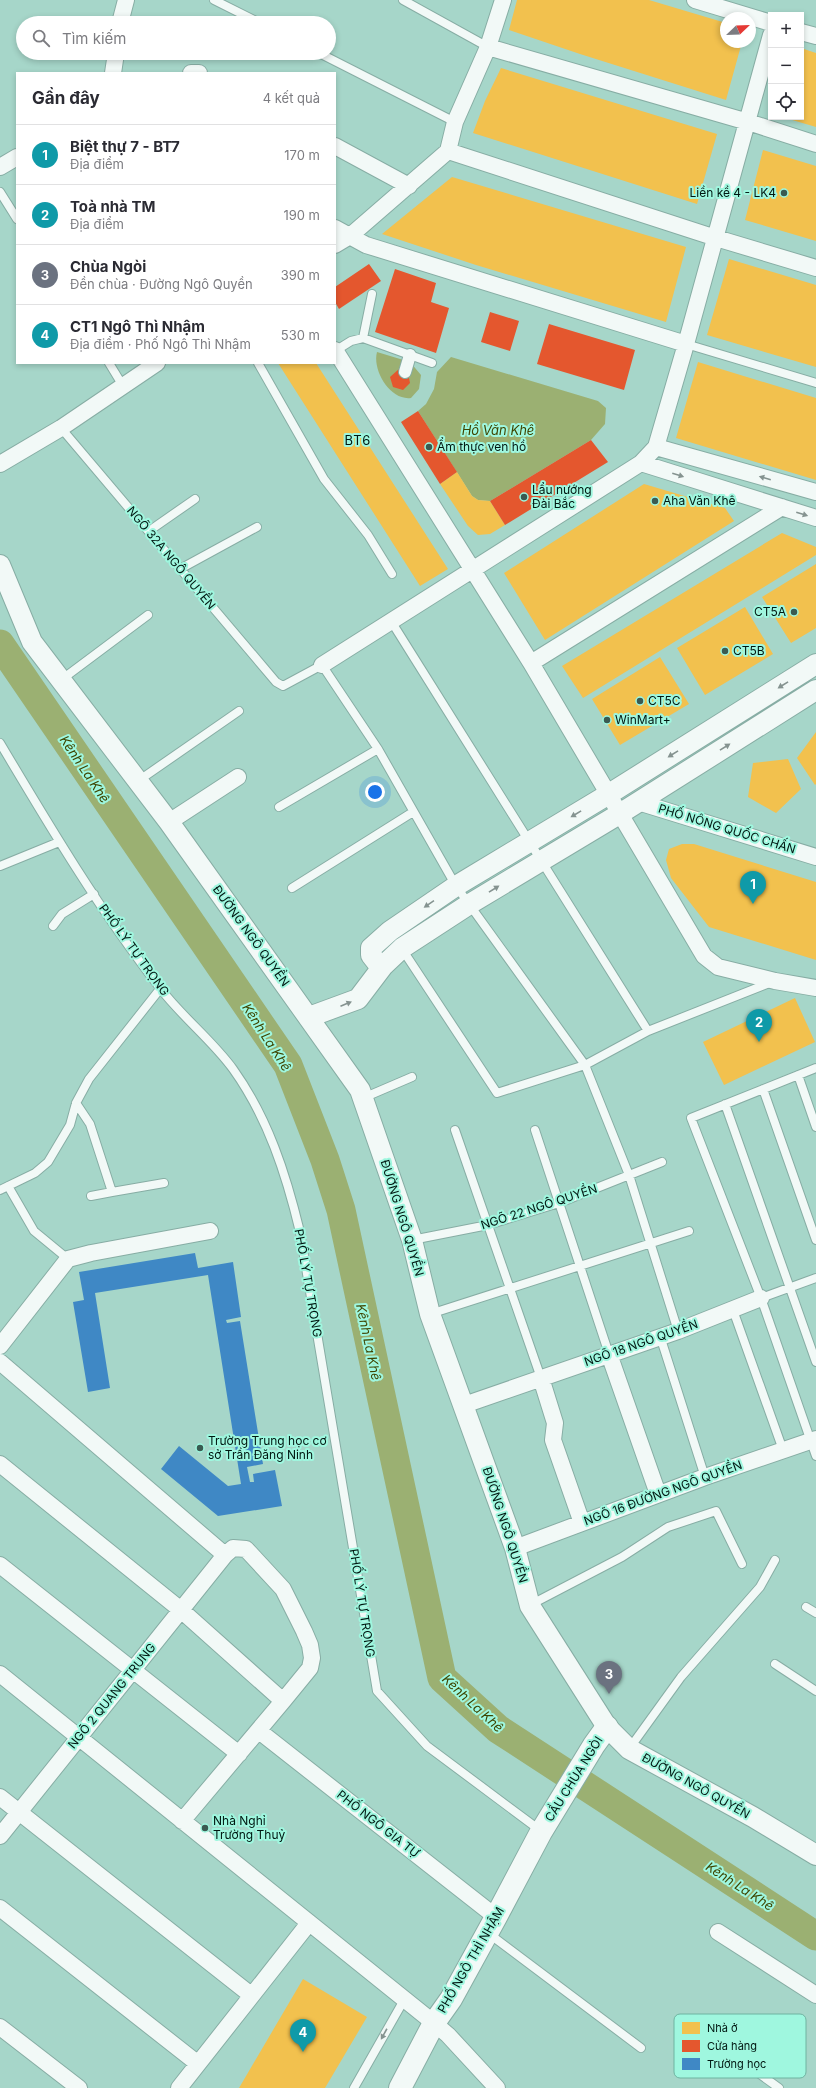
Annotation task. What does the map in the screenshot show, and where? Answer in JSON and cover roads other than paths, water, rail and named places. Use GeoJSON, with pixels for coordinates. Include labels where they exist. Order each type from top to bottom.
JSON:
{"type":"FeatureCollection","features":[{"type":"Feature","properties":{"kind":"main road","name":"CẦU CHÙA NGÒI"},"geometry":{"type":"LineString","coordinates":[[541,1832],[594,1745],[607,1727]]}},
{"type":"Feature","properties":{"kind":"main road","name":"PHỐ NGÔ THÌ NHẬM"},"geometry":{"type":"LineString","coordinates":[[400,2088],[434,2024],[451,2000],[541,1832]]}},
{"type":"Feature","properties":{"kind":"street"},"geometry":{"type":"LineString","coordinates":[[122,16],[126,0]]}},
{"type":"Feature","properties":{"kind":"street"},"geometry":{"type":"LineString","coordinates":[[336,244],[350,236],[448,151],[455,122],[488,47],[503,0]]}},
{"type":"Feature","properties":{"kind":"street"},"geometry":{"type":"LineString","coordinates":[[695,0],[768,22]]}},
{"type":"Feature","properties":{"kind":"street"},"geometry":{"type":"LineString","coordinates":[[804,33],[816,36]]}},
{"type":"Feature","properties":{"kind":"street"},"geometry":{"type":"LineString","coordinates":[[322,665],[641,463],[656,447],[716,238],[768,46]]}},
{"type":"Feature","properties":{"kind":"street"},"geometry":{"type":"LineString","coordinates":[[488,47],[748,122],[816,144]]}},
{"type":"Feature","properties":{"kind":"street"},"geometry":{"type":"LineString","coordinates":[[113,72],[115,60]]}},
{"type":"Feature","properties":{"kind":"street"},"geometry":{"type":"LineString","coordinates":[[336,147],[409,186]]}},
{"type":"Feature","properties":{"kind":"street"},"geometry":{"type":"LineString","coordinates":[[448,151],[716,238],[816,268]]}},
{"type":"Feature","properties":{"kind":"street"},"geometry":{"type":"LineString","coordinates":[[0,167],[16,158]]}},
{"type":"Feature","properties":{"kind":"street"},"geometry":{"type":"LineString","coordinates":[[336,229],[366,245],[686,344]]}},
{"type":"Feature","properties":{"kind":"street"},"geometry":{"type":"LineString","coordinates":[[336,352],[473,568],[531,663],[621,813],[704,956],[718,967],[775,981],[816,988]]}},
{"type":"Feature","properties":{"kind":"street"},"geometry":{"type":"LineString","coordinates":[[405,372],[410,355]]}},
{"type":"Feature","properties":{"kind":"street"},"geometry":{"type":"LineString","coordinates":[[0,464],[61,428],[156,364]]}},
{"type":"Feature","properties":{"kind":"street"},"geometry":{"type":"LineString","coordinates":[[656,447],[816,492]]}},
{"type":"Feature","properties":{"kind":"street"},"geometry":{"type":"LineString","coordinates":[[641,463],[816,518]]}},
{"type":"Feature","properties":{"kind":"street"},"geometry":{"type":"LineString","coordinates":[[531,663],[782,507]]}},
{"type":"Feature","properties":{"kind":"street","name":"ĐƯỜNG NGÔ QUYỀN"},"geometry":{"type":"LineString","coordinates":[[0,564],[32,642],[169,822],[360,1090],[412,1240],[430,1314],[464,1405],[514,1548],[530,1606],[607,1727],[629,1749],[754,1817],[816,1855]]}},
{"type":"Feature","properties":{"kind":"street"},"geometry":{"type":"LineString","coordinates":[[396,939],[456,886],[609,794],[816,664]]}},
{"type":"Feature","properties":{"kind":"street"},"geometry":{"type":"LineString","coordinates":[[309,1017],[358,999],[383,966],[378,964],[371,955],[371,948],[396,939],[468,904],[621,813],[816,690]]}},
{"type":"Feature","properties":{"kind":"street"},"geometry":{"type":"LineString","coordinates":[[169,822],[238,777]]}},
{"type":"Feature","properties":{"kind":"street"},"geometry":{"type":"LineString","coordinates":[[609,794],[638,802]]}},
{"type":"Feature","properties":{"kind":"street","name":"PHỐ NÔNG QUỐC CHẤN"},"geometry":{"type":"LineString","coordinates":[[638,802],[816,856]]}},
{"type":"Feature","properties":{"kind":"street"},"geometry":{"type":"LineString","coordinates":[[0,1346],[68,1259],[91,1253],[210,1231]]}},
{"type":"Feature","properties":{"kind":"street","name":"NGÕ 18 NGÔ QUYỀN"},"geometry":{"type":"LineString","coordinates":[[464,1405],[678,1331],[761,1298]]}},
{"type":"Feature","properties":{"kind":"street"},"geometry":{"type":"LineString","coordinates":[[609,1354],[658,1494]]}},
{"type":"Feature","properties":{"kind":"street"},"geometry":{"type":"LineString","coordinates":[[0,1362],[225,1555],[237,1547],[250,1552],[283,1590],[304,1631],[311,1652],[310,1668],[259,1731],[182,1821]]}},
{"type":"Feature","properties":{"kind":"street"},"geometry":{"type":"LineString","coordinates":[[541,1378],[555,1423],[552,1440],[582,1523]]}},
{"type":"Feature","properties":{"kind":"street","name":"NGÕ 16 ĐƯỜNG NGÔ QUYỀN"},"geometry":{"type":"LineString","coordinates":[[514,1548],[658,1494],[783,1450],[814,1445]]}},
{"type":"Feature","properties":{"kind":"street"},"geometry":{"type":"LineString","coordinates":[[0,1464],[181,1610],[283,1701]]}},
{"type":"Feature","properties":{"kind":"street","name":"NGÕ 2 QUANG TRUNG"},"geometry":{"type":"LineString","coordinates":[[0,1836],[225,1555]]}},
{"type":"Feature","properties":{"kind":"street"},"geometry":{"type":"LineString","coordinates":[[0,1565],[239,1754]]}},
{"type":"Feature","properties":{"kind":"street"},"geometry":{"type":"LineString","coordinates":[[0,1674],[434,2024],[448,2036],[497,2088]]}},
{"type":"Feature","properties":{"kind":"street","name":"PHỐ NGÔ GIA TỰ"},"geometry":{"type":"LineString","coordinates":[[259,1731],[492,1925]]}},
{"type":"Feature","properties":{"kind":"street"},"geometry":{"type":"LineString","coordinates":[[0,1798],[251,1995]]}},
{"type":"Feature","properties":{"kind":"street"},"geometry":{"type":"LineString","coordinates":[[0,1908],[197,2063]]}},
{"type":"Feature","properties":{"kind":"street"},"geometry":{"type":"LineString","coordinates":[[179,2088],[197,2063],[309,1923]]}},
{"type":"Feature","properties":{"kind":"street"},"geometry":{"type":"LineString","coordinates":[[718,1932],[816,1995]]}},
{"type":"Feature","properties":{"kind":"street"},"geometry":{"type":"LineString","coordinates":[[0,2027],[79,2088]]}},
{"type":"Feature","properties":{"kind":"lane"},"geometry":{"type":"LineString","coordinates":[[214,0],[246,16]]}},
{"type":"Feature","properties":{"kind":"lane"},"geometry":{"type":"LineString","coordinates":[[403,0],[488,47]]}},
{"type":"Feature","properties":{"kind":"lane"},"geometry":{"type":"LineString","coordinates":[[333,60],[455,122]]}},
{"type":"Feature","properties":{"kind":"lane"},"geometry":{"type":"LineString","coordinates":[[0,192],[16,217]]}},
{"type":"Feature","properties":{"kind":"lane"},"geometry":{"type":"LineString","coordinates":[[363,338],[372,294]]}},
{"type":"Feature","properties":{"kind":"lane"},"geometry":{"type":"LineString","coordinates":[[336,349],[351,341],[363,338],[432,363]]}},
{"type":"Feature","properties":{"kind":"lane"},"geometry":{"type":"LineString","coordinates":[[686,344],[816,383]]}},
{"type":"Feature","properties":{"kind":"lane"},"geometry":{"type":"LineString","coordinates":[[110,364],[123,386]]}},
{"type":"Feature","properties":{"kind":"lane"},"geometry":{"type":"LineString","coordinates":[[259,364],[324,480],[368,535],[392,574]]}},
{"type":"Feature","properties":{"kind":"lane","name":"NGÕ 32A NGÔ QUYỀN"},"geometry":{"type":"LineString","coordinates":[[61,428],[276,682],[283,686],[322,665]]}},
{"type":"Feature","properties":{"kind":"lane"},"geometry":{"type":"LineString","coordinates":[[149,531],[195,499]]}},
{"type":"Feature","properties":{"kind":"lane"},"geometry":{"type":"LineString","coordinates":[[180,569],[257,527]]}},
{"type":"Feature","properties":{"kind":"lane"},"geometry":{"type":"LineString","coordinates":[[61,681],[148,615]]}},
{"type":"Feature","properties":{"kind":"lane"},"geometry":{"type":"LineString","coordinates":[[391,621],[648,1031]]}},
{"type":"Feature","properties":{"kind":"lane"},"geometry":{"type":"LineString","coordinates":[[322,665],[378,749],[456,886],[585,1065],[629,1175],[678,1331]]}},
{"type":"Feature","properties":{"kind":"lane"},"geometry":{"type":"LineString","coordinates":[[138,780],[239,711]]}},
{"type":"Feature","properties":{"kind":"lane","name":"PHỐ LÝ TỰ TRỌNG"},"geometry":{"type":"LineString","coordinates":[[0,743],[59,842],[160,989],[232,1068],[260,1110],[286,1177],[300,1232],[377,1692],[427,1746],[541,1832]]}},
{"type":"Feature","properties":{"kind":"lane"},"geometry":{"type":"LineString","coordinates":[[279,807],[378,749]]}},
{"type":"Feature","properties":{"kind":"lane"},"geometry":{"type":"LineString","coordinates":[[292,888],[413,812]]}},
{"type":"Feature","properties":{"kind":"lane"},"geometry":{"type":"LineString","coordinates":[[0,866],[59,842]]}},
{"type":"Feature","properties":{"kind":"lane"},"geometry":{"type":"LineString","coordinates":[[53,926],[62,914],[94,894]]}},
{"type":"Feature","properties":{"kind":"lane"},"geometry":{"type":"LineString","coordinates":[[396,939],[497,1093],[585,1065],[648,1031],[775,981]]}},
{"type":"Feature","properties":{"kind":"lane"},"geometry":{"type":"LineString","coordinates":[[0,1190],[35,1173],[48,1162],[70,1125],[76,1103],[89,1079],[160,989]]}},
{"type":"Feature","properties":{"kind":"lane"},"geometry":{"type":"LineString","coordinates":[[814,1445],[761,1298],[691,1118],[816,1068]]}},
{"type":"Feature","properties":{"kind":"lane"},"geometry":{"type":"LineString","coordinates":[[798,1075],[816,1127]]}},
{"type":"Feature","properties":{"kind":"lane"},"geometry":{"type":"LineString","coordinates":[[363,1098],[412,1078]]}},
{"type":"Feature","properties":{"kind":"lane"},"geometry":{"type":"LineString","coordinates":[[762,1089],[816,1240]]}},
{"type":"Feature","properties":{"kind":"lane"},"geometry":{"type":"LineString","coordinates":[[76,1103],[90,1124],[112,1192]]}},
{"type":"Feature","properties":{"kind":"lane"},"geometry":{"type":"LineString","coordinates":[[725,1104],[816,1362]]}},
{"type":"Feature","properties":{"kind":"lane"},"geometry":{"type":"LineString","coordinates":[[455,1130],[541,1378]]}},
{"type":"Feature","properties":{"kind":"lane"},"geometry":{"type":"LineString","coordinates":[[535,1130],[609,1354]]}},
{"type":"Feature","properties":{"kind":"lane","name":"NGÕ 22 NGÔ QUYỀN"},"geometry":{"type":"LineString","coordinates":[[412,1240],[488,1225],[559,1203],[662,1162]]}},
{"type":"Feature","properties":{"kind":"lane"},"geometry":{"type":"LineString","coordinates":[[91,1196],[164,1183]]}},
{"type":"Feature","properties":{"kind":"lane"},"geometry":{"type":"LineString","coordinates":[[8,1186],[34,1231],[68,1259]]}},
{"type":"Feature","properties":{"kind":"lane"},"geometry":{"type":"LineString","coordinates":[[430,1314],[510,1287],[580,1267],[689,1231]]}},
{"type":"Feature","properties":{"kind":"lane","name":"NGÕ 18 NGÔ QUYỀN"},"geometry":{"type":"LineString","coordinates":[[761,1298],[816,1278]]}},
{"type":"Feature","properties":{"kind":"lane"},"geometry":{"type":"LineString","coordinates":[[733,1310],[783,1450]]}},
{"type":"Feature","properties":{"kind":"lane"},"geometry":{"type":"LineString","coordinates":[[660,1336],[705,1477]]}},
{"type":"Feature","properties":{"kind":"lane"},"geometry":{"type":"LineString","coordinates":[[530,1606],[622,1557],[668,1527],[716,1511],[742,1564]]}},
{"type":"Feature","properties":{"kind":"lane"},"geometry":{"type":"LineString","coordinates":[[629,1749],[681,1677],[760,1587],[775,1560]]}},
{"type":"Feature","properties":{"kind":"lane"},"geometry":{"type":"LineString","coordinates":[[806,1607],[816,1613]]}},
{"type":"Feature","properties":{"kind":"lane"},"geometry":{"type":"LineString","coordinates":[[775,1664],[816,1692]]}},
{"type":"Feature","properties":{"kind":"lane"},"geometry":{"type":"LineString","coordinates":[[492,1925],[641,2048]]}},
{"type":"Feature","properties":{"kind":"lane"},"geometry":{"type":"LineString","coordinates":[[354,2088],[404,2000]]}},
{"type":"Feature","properties":{"kind":"lane"},"geometry":{"type":"LineString","coordinates":[[765,2078],[779,2088]]}},
{"type":"Feature","properties":{"kind":"water"},"geometry":{"type":"Polygon","coordinates":[[[377,352],[410,362],[421,375],[419,389],[411,398],[403,398],[396,395],[384,383],[377,367],[377,352]]]}},
{"type":"Feature","properties":{"kind":"water","name":"Hồ Văn Khê"},"geometry":{"type":"Polygon","coordinates":[[[451,357],[598,401],[606,408],[605,424],[591,440],[490,501],[478,500],[472,496],[418,411],[426,404],[434,389],[437,372],[451,357]]]}},
{"type":"Feature","properties":{"kind":"waterway","name":"Kênh La Khê"},"geometry":{"type":"LineString","coordinates":[[0,644],[288,1065],[325,1160],[341,1210],[442,1678],[498,1729],[816,1936]]}},
{"type":"Feature","properties":{"kind":"place","name":"Liền kề 4 - LK4"},"geometry":{"type":"Point","coordinates":[784,193]}},
{"type":"Feature","properties":{"kind":"place","name":"Ẩm thực ven hồ"},"geometry":{"type":"Point","coordinates":[429,447]}},
{"type":"Feature","properties":{"kind":"place","name":"Lẩu nướng Đài Bắc"},"geometry":{"type":"Point","coordinates":[524,497]}},
{"type":"Feature","properties":{"kind":"place","name":"Aha Văn Khê"},"geometry":{"type":"Point","coordinates":[655,501]}},
{"type":"Feature","properties":{"kind":"place","name":"CT5A"},"geometry":{"type":"Point","coordinates":[794,612]}},
{"type":"Feature","properties":{"kind":"place","name":"CT5B"},"geometry":{"type":"Point","coordinates":[725,651]}},
{"type":"Feature","properties":{"kind":"place","name":"CT5C"},"geometry":{"type":"Point","coordinates":[640,701]}},
{"type":"Feature","properties":{"kind":"place","name":"WinMart+"},"geometry":{"type":"Point","coordinates":[607,720]}},
{"type":"Feature","properties":{"kind":"place","name":"Biệt thự 7 - BT7"},"geometry":{"type":"Point","coordinates":[753,904]}},
{"type":"Feature","properties":{"kind":"place","name":"Toà nhà TM"},"geometry":{"type":"Point","coordinates":[759,1042]}},
{"type":"Feature","properties":{"kind":"place","name":"Trường Trung học cơ sở Trần Đăng Ninh"},"geometry":{"type":"Point","coordinates":[200,1448]}},
{"type":"Feature","properties":{"kind":"place","name":"Chùa Ngòi"},"geometry":{"type":"Point","coordinates":[609,1694]}},
{"type":"Feature","properties":{"kind":"place","name":"Nhà Nghỉ Trường Thuỷ"},"geometry":{"type":"Point","coordinates":[205,1828]}},
{"type":"Feature","properties":{"kind":"place","name":"CT1 Ngô Thì Nhậm"},"geometry":{"type":"Point","coordinates":[303,2052]}},
{"type":"Feature","properties":{"kind":"district","name":"BT6"},"geometry":{"type":"Point","coordinates":[358,440]}}]}
